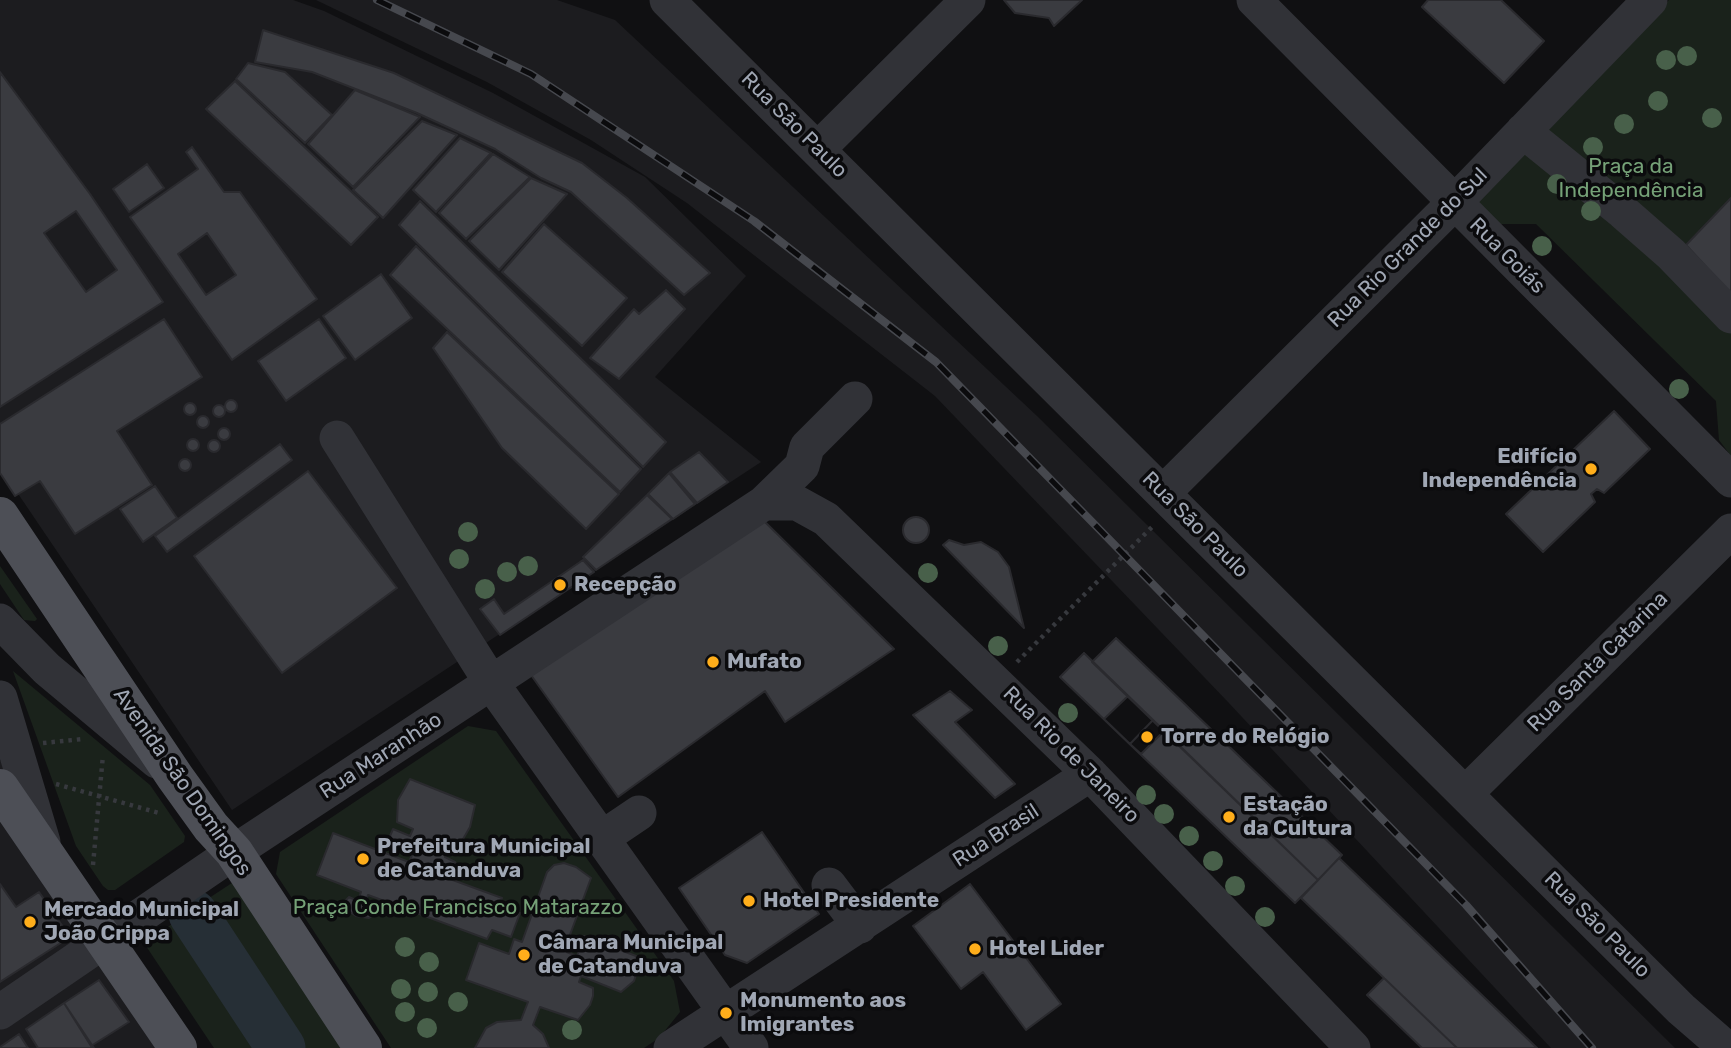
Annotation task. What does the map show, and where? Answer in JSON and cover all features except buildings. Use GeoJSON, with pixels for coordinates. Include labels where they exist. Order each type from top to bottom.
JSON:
{"type":"FeatureCollection","features":[{"type":"Feature","properties":{"kind":"main road","name":"Avenida São Domingos"},"geometry":{"type":"LineString","coordinates":[[0,516],[175,777],[211,827],[234,852],[363,1048]]}},
{"type":"Feature","properties":{"kind":"main road"},"geometry":{"type":"LineString","coordinates":[[0,788],[178,1048]]}},
{"type":"Feature","properties":{"kind":"street","name":"Rua São Paulo"},"geometry":{"type":"LineString","coordinates":[[667,0],[1681,1009],[1726,1048]]}},
{"type":"Feature","properties":{"kind":"street"},"geometry":{"type":"LineString","coordinates":[[818,149],[968,0]]}},
{"type":"Feature","properties":{"kind":"street","name":"Rua Goiás"},"geometry":{"type":"LineString","coordinates":[[1254,0],[1731,480]]}},
{"type":"Feature","properties":{"kind":"street","name":"Rua Rio Grande do Sul"},"geometry":{"type":"LineString","coordinates":[[1163,493],[1454,203],[1650,0]]}},
{"type":"Feature","properties":{"kind":"street"},"geometry":{"type":"LineString","coordinates":[[1523,131],[1671,254],[1731,316]]}},
{"type":"Feature","properties":{"kind":"street","name":"Rua Maranhão"},"geometry":{"type":"LineString","coordinates":[[0,1012],[234,852],[764,503],[802,466],[807,447],[855,399]]}},
{"type":"Feature","properties":{"kind":"street"},"geometry":{"type":"LineString","coordinates":[[337,439],[492,684],[751,1048]]}},
{"type":"Feature","properties":{"kind":"street","name":"Rua Rio de Janeiro"},"geometry":{"type":"LineString","coordinates":[[764,503],[797,503],[827,519],[1090,774],[1353,1048]]}},
{"type":"Feature","properties":{"kind":"street","name":"Rua Santa Catarina"},"geometry":{"type":"LineString","coordinates":[[1465,794],[1731,531]]}},
{"type":"Feature","properties":{"kind":"street"},"geometry":{"type":"LineString","coordinates":[[0,621],[47,669],[175,777]]}},
{"type":"Feature","properties":{"kind":"street"},"geometry":{"type":"LineString","coordinates":[[0,698],[48,856]]}},
{"type":"Feature","properties":{"kind":"street","name":"Rua Brasil"},"geometry":{"type":"LineString","coordinates":[[685,1045],[726,1013],[1090,774]]}},
{"type":"Feature","properties":{"kind":"street"},"geometry":{"type":"LineString","coordinates":[[602,838],[639,813]]}},
{"type":"Feature","properties":{"kind":"street"},"geometry":{"type":"LineString","coordinates":[[829,885],[860,926]]}},
{"type":"Feature","properties":{"kind":"street"},"geometry":{"type":"LineString","coordinates":[[1681,1009],[1693,1048]]}},
{"type":"Feature","properties":{"kind":"path"},"geometry":{"type":"LineString","coordinates":[[1039,640],[1134,545]]}},
{"type":"Feature","properties":{"kind":"path"},"geometry":{"type":"LineString","coordinates":[[35,744],[85,739]]}},
{"type":"Feature","properties":{"kind":"path"},"geometry":{"type":"LineString","coordinates":[[92,877],[105,744]]}},
{"type":"Feature","properties":{"kind":"path"},"geometry":{"type":"LineString","coordinates":[[50,783],[165,815]]}},
{"type":"Feature","properties":{"kind":"shaded area"},"geometry":{"type":"Polygon","coordinates":[[[0,0],[293,0],[324,11],[493,93],[645,177],[746,276],[655,377],[761,462],[232,810],[0,467],[0,0]]]}},
{"type":"Feature","properties":{"kind":"shaded area"},"geometry":{"type":"Polygon","coordinates":[[[316,0],[557,0],[615,20],[1037,416],[1675,1048],[1551,1048],[1228,702],[935,396],[687,203],[591,140],[487,82],[316,0]]]}},
{"type":"Feature","properties":{"kind":"shaded area"},"geometry":{"type":"Polygon","coordinates":[[[0,760],[191,1048],[0,1048],[0,760]]]}},
{"type":"Feature","properties":{"kind":"green space","name":"Praça da Independência"},"geometry":{"type":"Polygon","coordinates":[[[1669,0],[1731,0],[1731,456],[1719,440],[1716,401],[1536,224],[1498,224],[1477,201],[1480,190],[1669,0]]]}},
{"type":"Feature","properties":{"kind":"green space"},"geometry":{"type":"Polygon","coordinates":[[[0,566],[37,619],[35,621],[24,620],[0,584],[0,566]]]}},
{"type":"Feature","properties":{"kind":"green space"},"geometry":{"type":"Polygon","coordinates":[[[13,671],[150,785],[185,836],[184,842],[115,890],[108,890],[103,886],[76,846],[13,671]]]}},
{"type":"Feature","properties":{"kind":"green space","name":"Praça Conde Francisco Matarazzo"},"geometry":{"type":"Polygon","coordinates":[[[468,726],[496,731],[674,981],[680,1012],[659,1038],[644,1048],[391,1048],[276,874],[280,852],[468,726]]]}},
{"type":"Feature","properties":{"kind":"green space"},"geometry":{"type":"Polygon","coordinates":[[[235,881],[343,1048],[293,1048],[200,904],[235,881]]]}},
{"type":"Feature","properties":{"kind":"green space"},"geometry":{"type":"Polygon","coordinates":[[[181,918],[267,1048],[214,1048],[144,943],[181,918]]]}},
{"type":"Feature","properties":{"kind":"waterway"},"geometry":{"type":"LineString","coordinates":[[193,914],[281,1048]]}},
{"type":"Feature","properties":{"kind":"railway"},"geometry":{"type":"LineString","coordinates":[[377,0],[531,74],[754,221],[936,362],[1466,905],[1592,1048]]}},
{"type":"Feature","properties":{"kind":"place","name":"Edifício Independência"},"geometry":{"type":"Point","coordinates":[1591,469]}},
{"type":"Feature","properties":{"kind":"place","name":"Recepção"},"geometry":{"type":"Point","coordinates":[560,585]}},
{"type":"Feature","properties":{"kind":"place","name":"Mufato"},"geometry":{"type":"Point","coordinates":[713,662]}},
{"type":"Feature","properties":{"kind":"place","name":"Torre do Relógio"},"geometry":{"type":"Point","coordinates":[1147,737]}},
{"type":"Feature","properties":{"kind":"place","name":"Estação da Cultura"},"geometry":{"type":"Point","coordinates":[1229,817]}},
{"type":"Feature","properties":{"kind":"place","name":"Prefeitura Municipal de Catanduva"},"geometry":{"type":"Point","coordinates":[363,859]}},
{"type":"Feature","properties":{"kind":"place","name":"Hotel Presidente"},"geometry":{"type":"Point","coordinates":[749,901]}},
{"type":"Feature","properties":{"kind":"place","name":"Mercado Municipal João Crippa"},"geometry":{"type":"Point","coordinates":[30,922]}},
{"type":"Feature","properties":{"kind":"place","name":"Hotel Lider"},"geometry":{"type":"Point","coordinates":[975,949]}},
{"type":"Feature","properties":{"kind":"place","name":"Câmara Municipal de Catanduva"},"geometry":{"type":"Point","coordinates":[524,955]}},
{"type":"Feature","properties":{"kind":"place","name":"Monumento aos Imigrantes"},"geometry":{"type":"Point","coordinates":[726,1013]}}]}
